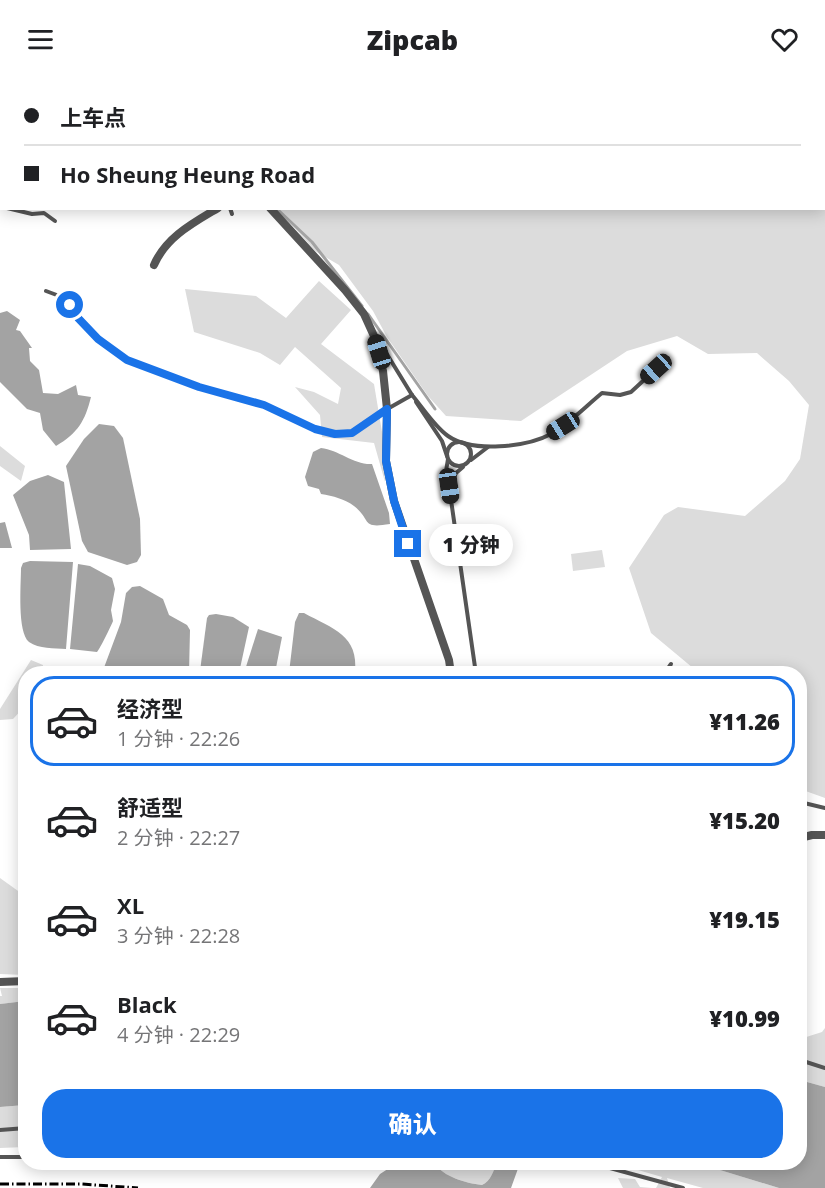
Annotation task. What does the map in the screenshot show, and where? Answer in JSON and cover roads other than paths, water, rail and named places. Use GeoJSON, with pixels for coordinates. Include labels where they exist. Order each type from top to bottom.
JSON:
{"type":"FeatureCollection","features":[{"type":"Feature","properties":{"kind":"street"},"geometry":{"type":"LineString","coordinates":[[154,265],[164,247],[179,233],[215,210]]}},
{"type":"Feature","properties":{"kind":"street"},"geometry":{"type":"LineString","coordinates":[[272,210],[333,275],[356,303],[369,324],[379,352],[387,409],[386,461],[394,501],[450,666]]}},
{"type":"Feature","properties":{"kind":"street"},"geometry":{"type":"LineString","coordinates":[[807,836],[825,835]]}},
{"type":"Feature","properties":{"kind":"street"},"geometry":{"type":"LineString","coordinates":[[0,982],[18,981]]}},
{"type":"Feature","properties":{"kind":"lane"},"geometry":{"type":"LineString","coordinates":[[16,210],[32,214],[44,213],[55,220]]}},
{"type":"Feature","properties":{"kind":"lane"},"geometry":{"type":"LineString","coordinates":[[231,210],[232,214]]}},
{"type":"Feature","properties":{"kind":"lane"},"geometry":{"type":"LineString","coordinates":[[46,291],[62,297],[98,339],[127,360],[199,387],[264,405],[315,429],[335,434],[352,433],[412,395]]}},
{"type":"Feature","properties":{"kind":"lane"},"geometry":{"type":"LineString","coordinates":[[369,324],[423,414],[442,441],[447,457],[453,465],[467,464]]}},
{"type":"Feature","properties":{"kind":"lane"},"geometry":{"type":"LineString","coordinates":[[475,666],[446,471],[448,449],[452,444],[462,442],[489,446],[511,445],[541,439],[563,426],[602,393],[620,395],[631,392],[668,358]]}},
{"type":"Feature","properties":{"kind":"lane"},"geometry":{"type":"LineString","coordinates":[[412,395],[444,432],[467,445],[471,452],[467,464]]}},
{"type":"Feature","properties":{"kind":"lane"},"geometry":{"type":"LineString","coordinates":[[449,486],[456,472],[489,446]]}},
{"type":"Feature","properties":{"kind":"lane"},"geometry":{"type":"LineString","coordinates":[[807,804],[825,808]]}},
{"type":"Feature","properties":{"kind":"lane"},"geometry":{"type":"LineString","coordinates":[[807,1062],[825,1068]]}},
{"type":"Feature","properties":{"kind":"lane"},"geometry":{"type":"LineString","coordinates":[[0,1130],[18,1129]]}},
{"type":"Feature","properties":{"kind":"lane"},"geometry":{"type":"LineString","coordinates":[[0,1157],[18,1157]]}},
{"type":"Feature","properties":{"kind":"lane"},"geometry":{"type":"LineString","coordinates":[[617,1170],[683,1188]]}},
{"type":"Feature","properties":{"kind":"waterway"},"geometry":{"type":"LineString","coordinates":[[278,210],[312,242],[362,306]]}},
{"type":"Feature","properties":{"kind":"waterway"},"geometry":{"type":"LineString","coordinates":[[368,314],[435,409]]}},
{"type":"Feature","properties":{"kind":"railway"},"geometry":{"type":"LineString","coordinates":[[0,1184],[82,1184],[138,1188]]}}]}
